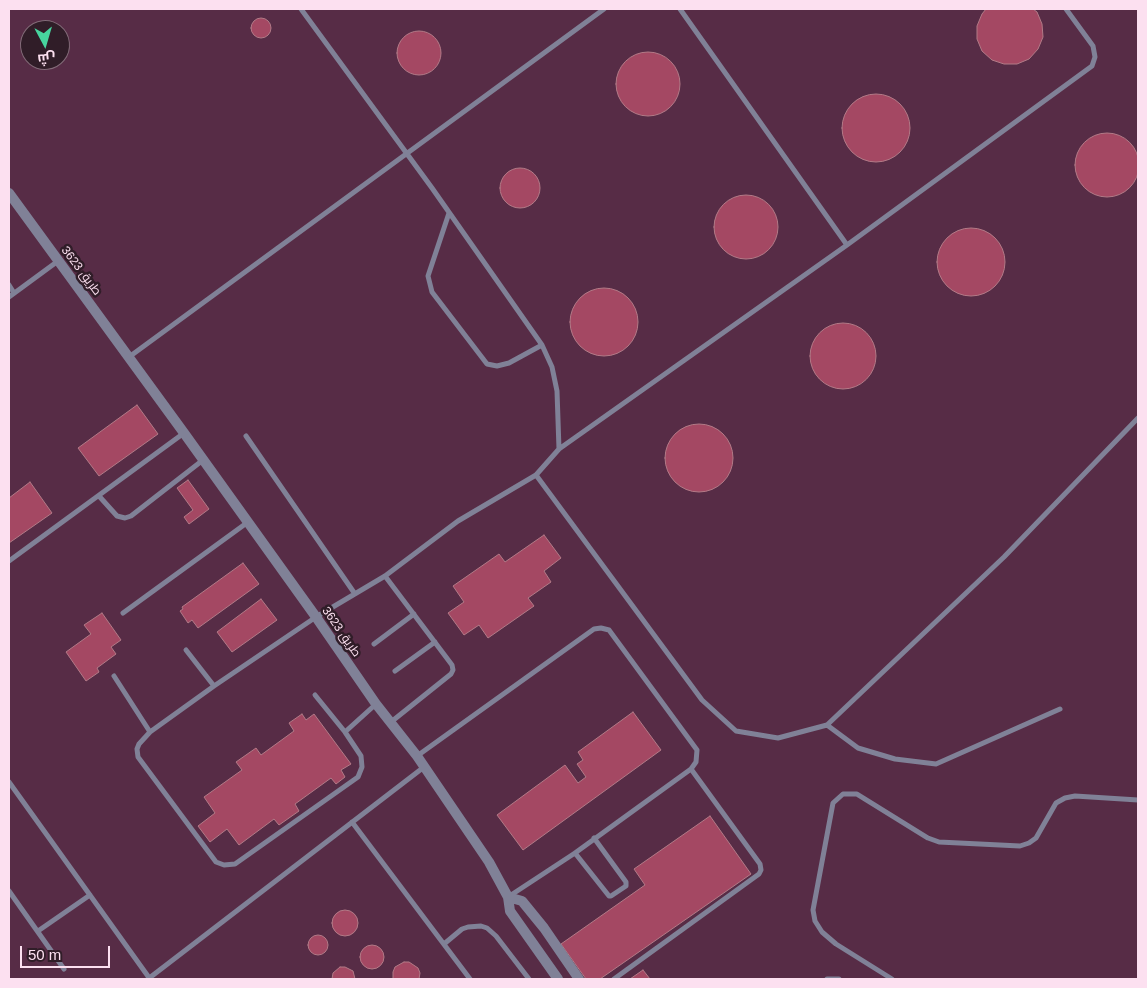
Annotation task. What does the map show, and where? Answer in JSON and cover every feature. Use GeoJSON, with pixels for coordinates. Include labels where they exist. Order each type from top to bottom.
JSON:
{"type":"FeatureCollection","features":[{"type":"Feature","properties":{"kind":"street","name":"طريق 3623"},"geometry":{"type":"LineString","coordinates":[[9,193],[132,360],[376,704],[424,766],[489,862],[508,897],[510,912],[558,979]]}},
{"type":"Feature","properties":{"kind":"street"},"geometry":{"type":"LineString","coordinates":[[508,897],[522,901],[526,905],[579,979]]}},
{"type":"Feature","properties":{"kind":"lane"},"geometry":{"type":"LineString","coordinates":[[300,9],[432,188],[542,345],[552,367],[557,391],[559,448]]}},
{"type":"Feature","properties":{"kind":"lane"},"geometry":{"type":"LineString","coordinates":[[132,360],[260,260],[408,155],[604,9]]}},
{"type":"Feature","properties":{"kind":"lane"},"geometry":{"type":"LineString","coordinates":[[680,9],[847,245]]}},
{"type":"Feature","properties":{"kind":"lane"},"geometry":{"type":"LineString","coordinates":[[315,695],[345,732],[360,756],[362,767],[358,777],[235,864],[224,866],[216,862],[138,758],[138,744],[150,732],[214,686],[316,617],[385,576],[458,521],[536,475],[559,448],[847,245],[1092,66],[1095,57],[1093,46],[1066,9]]}},
{"type":"Feature","properties":{"kind":"lane"},"geometry":{"type":"LineString","coordinates":[[449,213],[428,276],[432,292],[487,364],[497,366],[509,363],[542,345]]}},
{"type":"Feature","properties":{"kind":"lane"},"geometry":{"type":"LineString","coordinates":[[9,297],[58,261]]}},
{"type":"Feature","properties":{"kind":"lane"},"geometry":{"type":"LineString","coordinates":[[9,285],[14,293]]}},
{"type":"Feature","properties":{"kind":"lane"},"geometry":{"type":"LineString","coordinates":[[536,475],[702,700],[736,731],[778,738],[827,725],[1004,557],[1138,418]]}},
{"type":"Feature","properties":{"kind":"lane"},"geometry":{"type":"LineString","coordinates":[[9,561],[184,433]]}},
{"type":"Feature","properties":{"kind":"lane"},"geometry":{"type":"LineString","coordinates":[[246,436],[355,594]]}},
{"type":"Feature","properties":{"kind":"lane"},"geometry":{"type":"LineString","coordinates":[[99,496],[117,516],[124,518],[132,516],[203,460]]}},
{"type":"Feature","properties":{"kind":"lane"},"geometry":{"type":"LineString","coordinates":[[123,613],[248,522]]}},
{"type":"Feature","properties":{"kind":"lane"},"geometry":{"type":"LineString","coordinates":[[385,576],[452,665],[451,674],[391,722]]}},
{"type":"Feature","properties":{"kind":"lane"},"geometry":{"type":"LineString","coordinates":[[374,644],[414,614]]}},
{"type":"Feature","properties":{"kind":"lane"},"geometry":{"type":"LineString","coordinates":[[417,756],[594,629],[602,628],[609,630],[697,750],[696,762],[691,769],[575,852],[508,897]]}},
{"type":"Feature","properties":{"kind":"lane"},"geometry":{"type":"LineString","coordinates":[[395,671],[435,642]]}},
{"type":"Feature","properties":{"kind":"lane"},"geometry":{"type":"LineString","coordinates":[[186,650],[214,686]]}},
{"type":"Feature","properties":{"kind":"lane"},"geometry":{"type":"LineString","coordinates":[[114,676],[150,732]]}},
{"type":"Feature","properties":{"kind":"lane"},"geometry":{"type":"LineString","coordinates":[[345,732],[376,704]]}},
{"type":"Feature","properties":{"kind":"lane"},"geometry":{"type":"LineString","coordinates":[[827,725],[858,748],[895,759],[936,764],[1060,710]]}},
{"type":"Feature","properties":{"kind":"lane"},"geometry":{"type":"LineString","coordinates":[[9,782],[149,979],[424,766]]}},
{"type":"Feature","properties":{"kind":"lane"},"geometry":{"type":"LineString","coordinates":[[614,979],[759,874],[761,870],[760,864],[691,769]]}},
{"type":"Feature","properties":{"kind":"lane"},"geometry":{"type":"LineString","coordinates":[[892,979],[836,944],[822,932],[815,920],[813,910],[833,803],[843,794],[857,794],[928,838],[939,842],[1020,846],[1036,838],[1056,803],[1065,798],[1075,796],[1138,800]]}},
{"type":"Feature","properties":{"kind":"lane"},"geometry":{"type":"LineString","coordinates":[[352,822],[470,979]]}},
{"type":"Feature","properties":{"kind":"lane"},"geometry":{"type":"LineString","coordinates":[[575,852],[608,896],[626,886],[626,882],[594,838]]}},
{"type":"Feature","properties":{"kind":"lane"},"geometry":{"type":"LineString","coordinates":[[9,891],[64,969]]}},
{"type":"Feature","properties":{"kind":"lane"},"geometry":{"type":"LineString","coordinates":[[38,931],[90,895]]}},
{"type":"Feature","properties":{"kind":"lane"},"geometry":{"type":"LineString","coordinates":[[444,944],[462,929],[481,926],[487,928],[496,936],[529,979]]}},
{"type":"Feature","properties":{"kind":"lane"},"geometry":{"type":"LineString","coordinates":[[827,979],[839,979]]}},
{"type":"Feature","properties":{"kind":"building"},"geometry":{"type":"Polygon","coordinates":[[[986,9],[1033,9],[1037,12],[1042,24],[1043,37],[1038,49],[1029,59],[1017,64],[1004,64],[992,60],[982,51],[977,39],[977,26],[986,9]]]}},
{"type":"Feature","properties":{"kind":"building"},"geometry":{"type":"Polygon","coordinates":[[[261,18],[268,21],[271,28],[268,35],[261,38],[254,35],[251,28],[254,21],[261,18]]]}},
{"type":"Feature","properties":{"kind":"building"},"geometry":{"type":"Polygon","coordinates":[[[419,31],[431,35],[437,41],[441,53],[437,65],[431,71],[419,75],[407,71],[401,65],[397,53],[401,41],[407,35],[419,31]]]}},
{"type":"Feature","properties":{"kind":"building"},"geometry":{"type":"Polygon","coordinates":[[[642,52],[654,52],[671,61],[678,72],[680,84],[678,96],[671,107],[654,116],[642,116],[630,111],[621,102],[616,90],[616,78],[621,66],[630,57],[642,52]]]}},
{"type":"Feature","properties":{"kind":"building"},"geometry":{"type":"Polygon","coordinates":[[[883,94],[895,100],[904,109],[910,121],[908,141],[900,152],[883,162],[869,162],[852,152],[844,141],[842,121],[852,104],[863,96],[883,94]]]}},
{"type":"Feature","properties":{"kind":"building"},"geometry":{"type":"Polygon","coordinates":[[[1107,133],[1125,139],[1133,147],[1139,165],[1133,183],[1125,191],[1107,197],[1089,191],[1081,183],[1075,165],[1081,147],[1089,139],[1107,133]]]}},
{"type":"Feature","properties":{"kind":"building"},"geometry":{"type":"Polygon","coordinates":[[[524,168],[531,171],[537,177],[540,188],[539,196],[531,205],[524,208],[516,208],[509,205],[501,196],[500,184],[503,177],[512,169],[524,168]]]}},
{"type":"Feature","properties":{"kind":"building"},"geometry":{"type":"Polygon","coordinates":[[[740,195],[752,195],[769,204],[776,215],[778,227],[776,239],[769,250],[752,259],[740,259],[728,254],[719,245],[714,233],[714,221],[719,209],[728,200],[740,195]]]}},
{"type":"Feature","properties":{"kind":"building"},"geometry":{"type":"Polygon","coordinates":[[[978,228],[990,234],[999,243],[1005,255],[1003,275],[995,286],[978,296],[964,296],[947,286],[939,275],[937,255],[947,238],[958,230],[978,228]]]}},
{"type":"Feature","properties":{"kind":"building"},"geometry":{"type":"Polygon","coordinates":[[[604,288],[617,291],[628,298],[635,309],[638,322],[635,335],[628,346],[617,353],[604,356],[591,353],[580,346],[573,335],[570,322],[573,309],[580,298],[591,291],[604,288]]]}},
{"type":"Feature","properties":{"kind":"building"},"geometry":{"type":"Polygon","coordinates":[[[843,323],[856,326],[866,333],[873,343],[876,356],[873,369],[866,379],[856,386],[843,389],[830,386],[820,379],[813,369],[810,356],[813,343],[820,333],[830,326],[843,323]]]}},
{"type":"Feature","properties":{"kind":"building"},"geometry":{"type":"Polygon","coordinates":[[[137,405],[158,434],[99,476],[78,448],[137,405]]]}},
{"type":"Feature","properties":{"kind":"building"},"geometry":{"type":"Polygon","coordinates":[[[699,424],[712,427],[723,434],[730,445],[733,458],[730,471],[723,482],[712,489],[699,492],[686,489],[675,482],[668,471],[665,458],[668,445],[675,434],[686,427],[699,424]]]}},
{"type":"Feature","properties":{"kind":"building"},"geometry":{"type":"Polygon","coordinates":[[[188,480],[209,509],[189,524],[184,517],[193,510],[177,488],[188,480]]]}},
{"type":"Feature","properties":{"kind":"building"},"geometry":{"type":"Polygon","coordinates":[[[30,482],[52,513],[9,543],[9,498],[30,482]]]}},
{"type":"Feature","properties":{"kind":"building"},"geometry":{"type":"Polygon","coordinates":[[[544,535],[561,558],[544,571],[551,582],[528,598],[534,606],[488,638],[479,625],[464,635],[448,613],[464,602],[453,586],[499,554],[505,562],[544,535]]]}},
{"type":"Feature","properties":{"kind":"building"},"geometry":{"type":"Polygon","coordinates":[[[243,563],[259,584],[198,628],[192,620],[188,623],[180,611],[183,609],[182,607],[243,563]]]}},
{"type":"Feature","properties":{"kind":"building"},"geometry":{"type":"Polygon","coordinates":[[[261,599],[277,620],[232,652],[217,632],[261,599]]]}},
{"type":"Feature","properties":{"kind":"building"},"geometry":{"type":"Polygon","coordinates":[[[102,613],[121,640],[111,647],[116,654],[97,668],[99,672],[86,681],[66,652],[91,634],[84,625],[102,613]]]}},
{"type":"Feature","properties":{"kind":"building"},"geometry":{"type":"Polygon","coordinates":[[[633,712],[661,750],[523,850],[497,815],[565,765],[578,783],[586,777],[577,764],[583,760],[578,752],[633,712]]]}},
{"type":"Feature","properties":{"kind":"building"},"geometry":{"type":"Polygon","coordinates":[[[302,714],[306,720],[314,714],[351,764],[341,770],[345,777],[336,784],[331,778],[295,804],[299,811],[279,825],[274,819],[239,845],[227,829],[210,842],[198,826],[215,813],[204,797],[242,770],[236,762],[256,748],[261,755],[294,731],[289,723],[302,714]]]}},
{"type":"Feature","properties":{"kind":"building"},"geometry":{"type":"Polygon","coordinates":[[[710,816],[751,874],[600,979],[586,979],[561,944],[645,885],[634,869],[710,816]]]}},
{"type":"Feature","properties":{"kind":"building"},"geometry":{"type":"Polygon","coordinates":[[[345,910],[354,914],[358,923],[354,932],[345,936],[336,932],[332,923],[336,914],[345,910]]]}},
{"type":"Feature","properties":{"kind":"building"},"geometry":{"type":"Polygon","coordinates":[[[318,935],[325,938],[328,945],[325,952],[318,955],[311,952],[308,945],[311,938],[318,935]]]}},
{"type":"Feature","properties":{"kind":"building"},"geometry":{"type":"Polygon","coordinates":[[[367,945],[377,945],[384,952],[384,962],[377,969],[367,969],[360,962],[360,952],[367,945]]]}},
{"type":"Feature","properties":{"kind":"building"},"geometry":{"type":"Polygon","coordinates":[[[404,962],[409,962],[418,968],[420,973],[419,979],[393,979],[395,967],[404,962]]]}},
{"type":"Feature","properties":{"kind":"building"},"geometry":{"type":"Polygon","coordinates":[[[340,967],[353,971],[355,979],[332,979],[333,973],[340,967]]]}},
{"type":"Feature","properties":{"kind":"building"},"geometry":{"type":"Polygon","coordinates":[[[643,970],[650,979],[630,979],[643,970]]]}}]}
